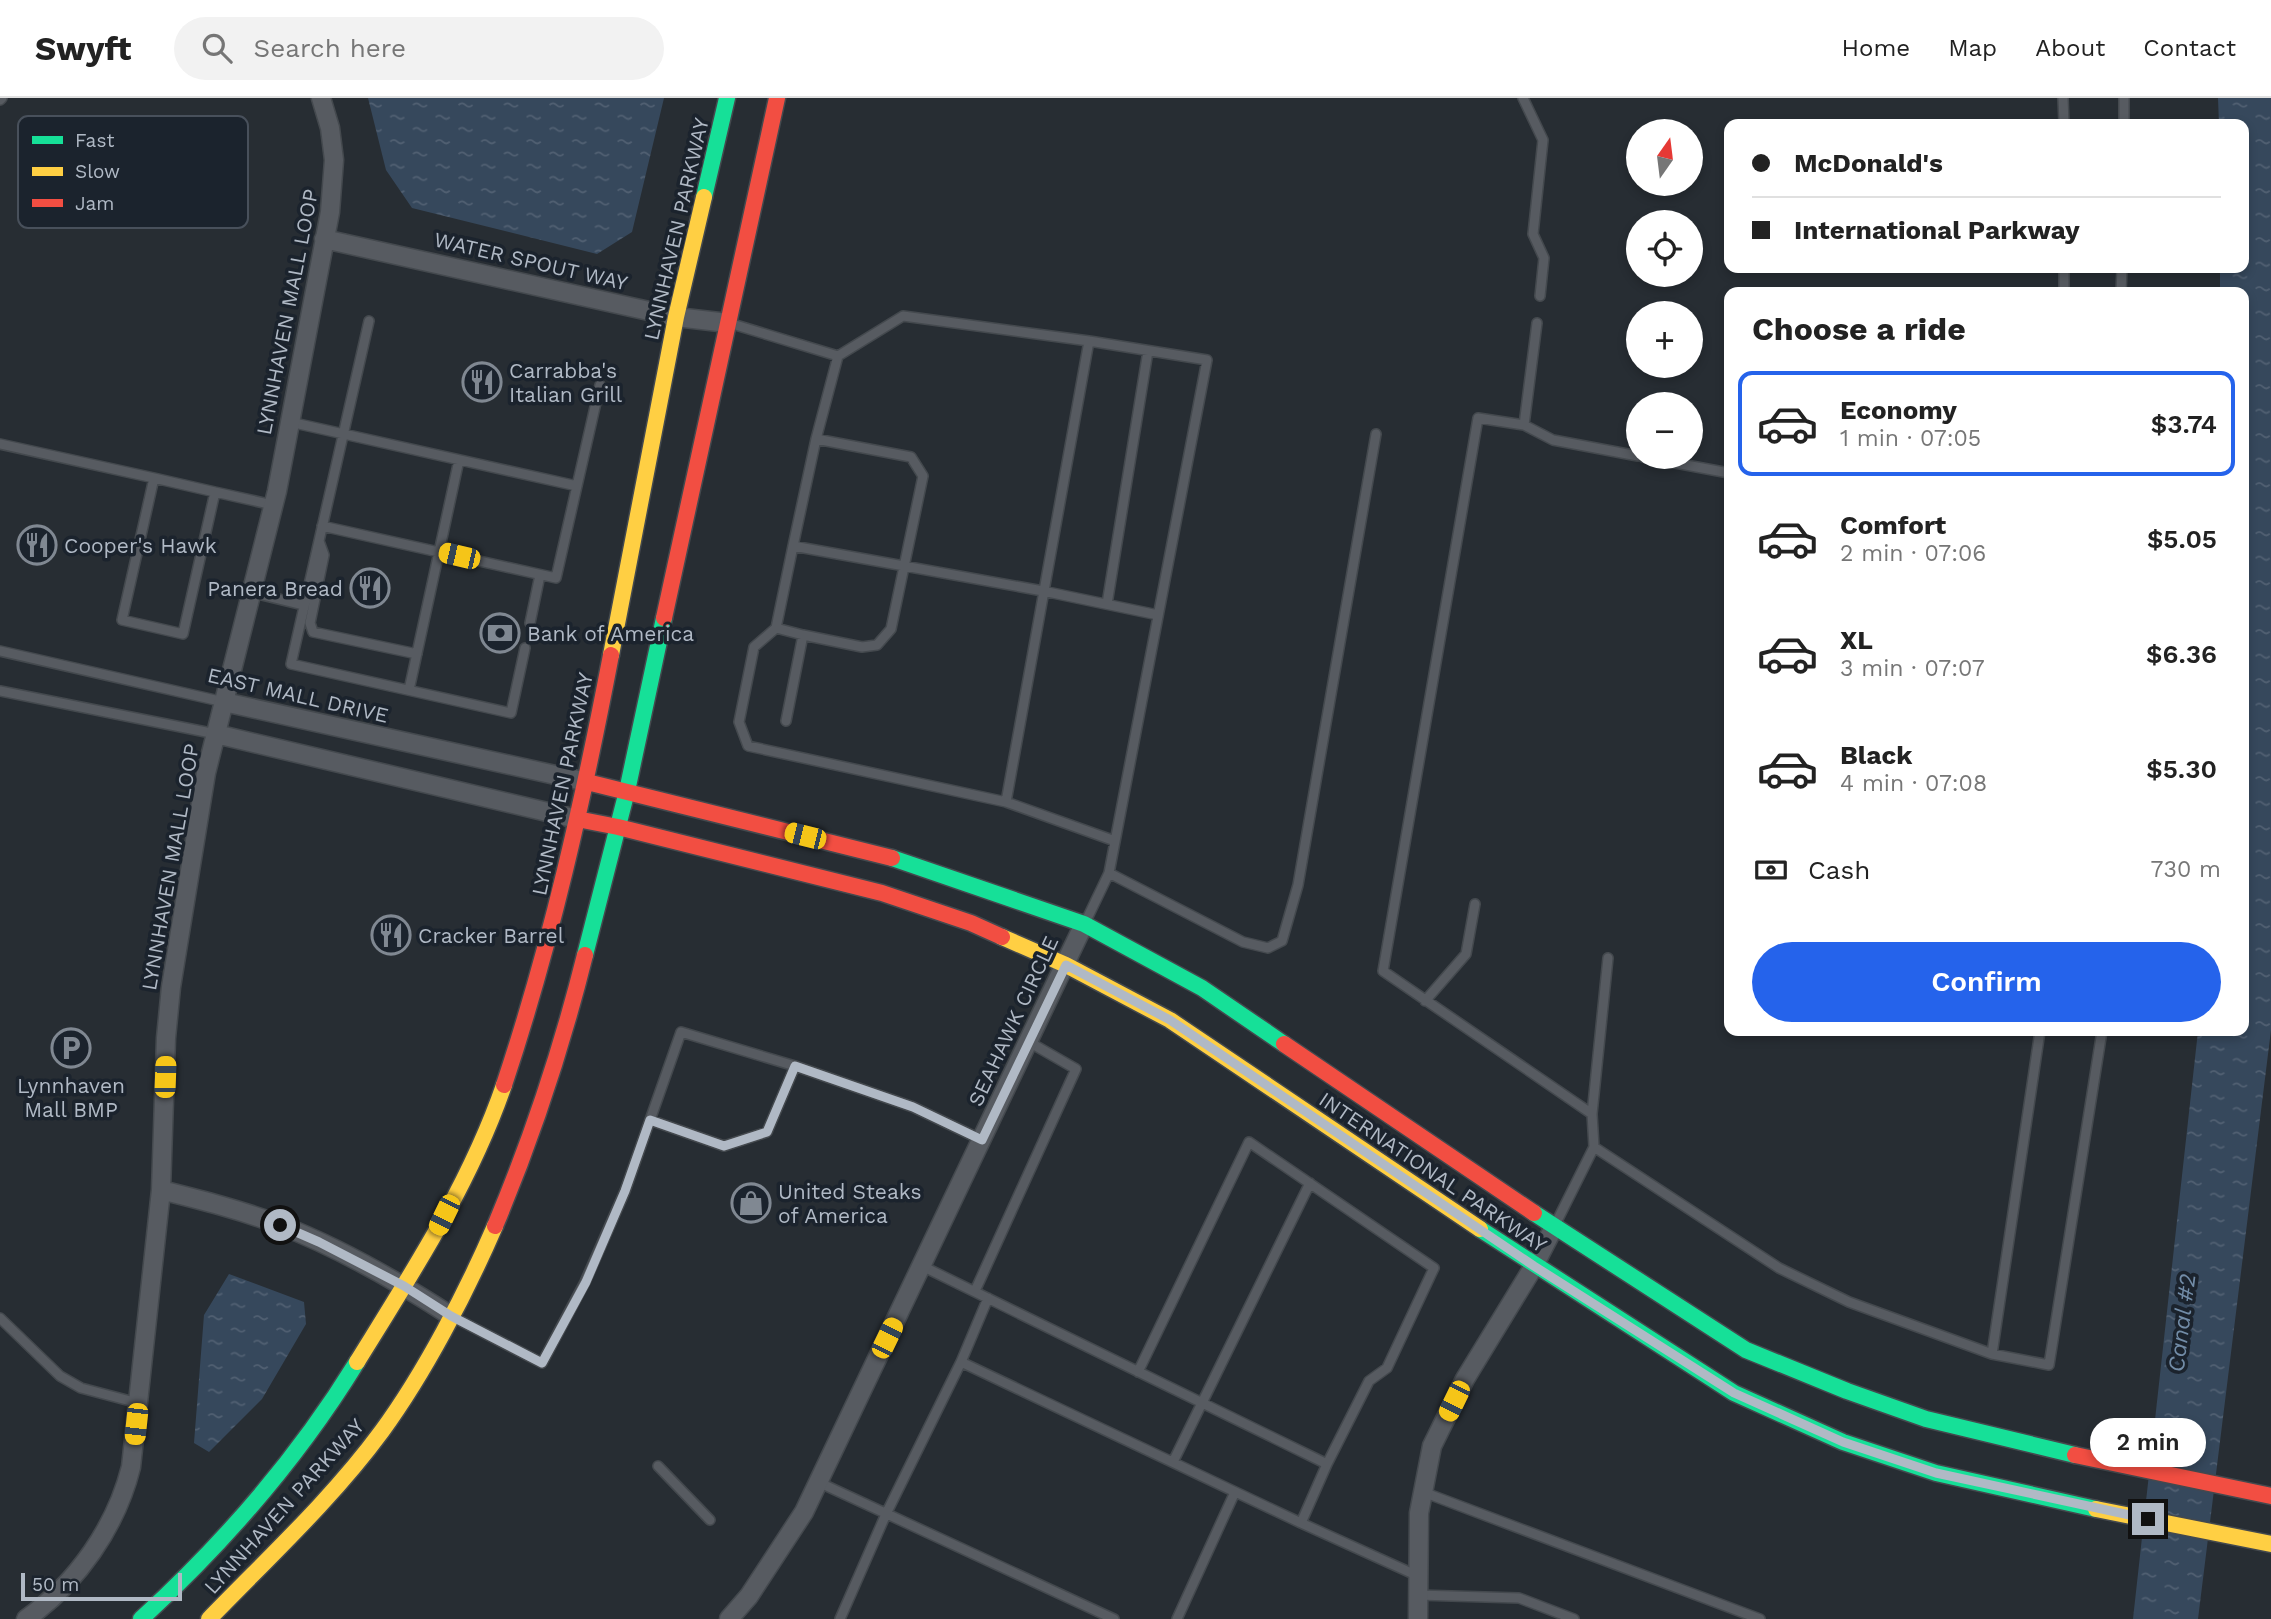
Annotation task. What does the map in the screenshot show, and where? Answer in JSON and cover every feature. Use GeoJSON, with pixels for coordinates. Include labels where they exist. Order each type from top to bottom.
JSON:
{"type":"FeatureCollection","features":[{"type":"Feature","properties":{"kind":"main road","name":"LYNNHAVEN PARKWAY"},"geometry":{"type":"LineString","coordinates":[[141,1619],[240,1519],[293,1458],[325,1415],[433,1238],[492,1119],[531,1004],[587,782],[676,317],[727,98]]}},
{"type":"Feature","properties":{"kind":"main road","name":"LYNNHAVEN PARKWAY"},"geometry":{"type":"LineString","coordinates":[[209,1619],[336,1487],[382,1431],[416,1380],[480,1261],[520,1166],[569,1018],[627,792],[777,98]]}},
{"type":"Feature","properties":{"kind":"main road","name":"INTERNATIONAL PARKWAY"},"geometry":{"type":"LineString","coordinates":[[587,782],[905,861],[1084,924],[1202,988],[1554,1227],[1746,1350],[1847,1391],[1926,1419],[2103,1462],[2265,1494]]}},
{"type":"Feature","properties":{"kind":"main road","name":"INTERNATIONAL PARKWAY"},"geometry":{"type":"LineString","coordinates":[[577,819],[883,893],[971,923],[1066,965],[1170,1020],[1534,1266],[1734,1393],[1843,1442],[1936,1473],[2271,1544]]}},
{"type":"Feature","properties":{"kind":"street","name":"LYNNHAVEN MALL LOOP"},"geometry":{"type":"LineString","coordinates":[[26,1619],[68,1581],[112,1523],[124,1496],[131,1467],[161,1191],[166,1038],[171,987],[206,773],[273,505],[334,187],[330,128],[321,98]]}},
{"type":"Feature","properties":{"kind":"street","name":"WATER SPOUT WAY"},"geometry":{"type":"LineString","coordinates":[[324,239],[676,317],[728,323]]}},
{"type":"Feature","properties":{"kind":"street","name":"EAST MALL DRIVE"},"geometry":{"type":"LineString","coordinates":[[224,702],[587,782]]}},
{"type":"Feature","properties":{"kind":"street"},"geometry":{"type":"LineString","coordinates":[[216,734],[577,819]]}},
{"type":"Feature","properties":{"kind":"street","name":"SEAHAWK CIRCLE"},"geometry":{"type":"LineString","coordinates":[[729,1619],[749,1596],[804,1512],[1084,924]]}},
{"type":"Feature","properties":{"kind":"street"},"geometry":{"type":"LineString","coordinates":[[161,1191],[226,1207],[280,1225],[404,1286],[451,1316]]}},
{"type":"Feature","properties":{"kind":"street"},"geometry":{"type":"LineString","coordinates":[[1418,1619],[1419,1513],[1432,1446],[1460,1390],[1534,1266],[1554,1227]]}},
{"type":"Feature","properties":{"kind":"lane"},"geometry":{"type":"LineString","coordinates":[[1523,98],[1543,140],[1533,233],[1544,258],[1540,296]]}},
{"type":"Feature","properties":{"kind":"lane"},"geometry":{"type":"LineString","coordinates":[[2063,98],[2064,119]]}},
{"type":"Feature","properties":{"kind":"lane"},"geometry":{"type":"LineString","coordinates":[[2124,98],[2124,119]]}},
{"type":"Feature","properties":{"kind":"lane"},"geometry":{"type":"LineString","coordinates":[[1084,924],[1109,873],[1207,360],[903,316],[838,356],[816,439],[776,628],[754,647],[738,722],[748,746],[1006,802],[1115,841]]}},
{"type":"Feature","properties":{"kind":"lane"},"geometry":{"type":"LineString","coordinates":[[369,321],[291,664],[511,713],[524,648]]}},
{"type":"Feature","properties":{"kind":"lane"},"geometry":{"type":"LineString","coordinates":[[728,323],[838,356]]}},
{"type":"Feature","properties":{"kind":"lane"},"geometry":{"type":"LineString","coordinates":[[1524,425],[1537,323]]}},
{"type":"Feature","properties":{"kind":"lane"},"geometry":{"type":"LineString","coordinates":[[1006,802],[1089,341]]}},
{"type":"Feature","properties":{"kind":"lane"},"geometry":{"type":"LineString","coordinates":[[1107,604],[1148,351]]}},
{"type":"Feature","properties":{"kind":"lane"},"geometry":{"type":"LineString","coordinates":[[322,526],[556,578],[600,385]]}},
{"type":"Feature","properties":{"kind":"lane"},"geometry":{"type":"LineString","coordinates":[[1592,1114],[1383,971],[1478,418],[1524,425],[1553,440],[1626,453]]}},
{"type":"Feature","properties":{"kind":"lane"},"geometry":{"type":"LineString","coordinates":[[290,422],[577,486]]}},
{"type":"Feature","properties":{"kind":"lane"},"geometry":{"type":"LineString","coordinates":[[1109,873],[1243,942],[1268,948],[1282,941],[1298,885],[1376,435]]}},
{"type":"Feature","properties":{"kind":"lane"},"geometry":{"type":"LineString","coordinates":[[776,628],[862,646],[877,645],[891,629],[923,476],[911,457],[816,439]]}},
{"type":"Feature","properties":{"kind":"lane"},"geometry":{"type":"LineString","coordinates":[[0,444],[273,505]]}},
{"type":"Feature","properties":{"kind":"lane"},"geometry":{"type":"LineString","coordinates":[[409,690],[460,460]]}},
{"type":"Feature","properties":{"kind":"lane"},"geometry":{"type":"LineString","coordinates":[[1703,468],[1724,472]]}},
{"type":"Feature","properties":{"kind":"lane"},"geometry":{"type":"LineString","coordinates":[[154,478],[122,620],[183,634],[215,492]]}},
{"type":"Feature","properties":{"kind":"lane"},"geometry":{"type":"LineString","coordinates":[[319,541],[324,555],[310,623],[313,632],[417,654]]}},
{"type":"Feature","properties":{"kind":"lane"},"geometry":{"type":"LineString","coordinates":[[793,546],[1043,591],[1158,615]]}},
{"type":"Feature","properties":{"kind":"lane"},"geometry":{"type":"LineString","coordinates":[[530,623],[540,575]]}},
{"type":"Feature","properties":{"kind":"lane"},"geometry":{"type":"LineString","coordinates":[[250,592],[303,605]]}},
{"type":"Feature","properties":{"kind":"lane"},"geometry":{"type":"LineString","coordinates":[[786,721],[803,635]]}},
{"type":"Feature","properties":{"kind":"lane","name":"EAST MALL DRIVE"},"geometry":{"type":"LineString","coordinates":[[0,650],[224,702]]}},
{"type":"Feature","properties":{"kind":"lane"},"geometry":{"type":"LineString","coordinates":[[0,691],[216,734]]}},
{"type":"Feature","properties":{"kind":"lane"},"geometry":{"type":"LineString","coordinates":[[1425,1001],[1466,954],[1475,904]]}},
{"type":"Feature","properties":{"kind":"lane"},"geometry":{"type":"LineString","coordinates":[[1554,1227],[1594,1147],[1592,1114],[1608,958]]}},
{"type":"Feature","properties":{"kind":"lane"},"geometry":{"type":"LineString","coordinates":[[451,1316],[542,1363],[586,1282],[625,1191],[681,1032],[795,1066],[913,1107],[982,1140]]}},
{"type":"Feature","properties":{"kind":"lane"},"geometry":{"type":"LineString","coordinates":[[1992,1354],[2039,1036]]}},
{"type":"Feature","properties":{"kind":"lane"},"geometry":{"type":"LineString","coordinates":[[1594,1147],[1779,1268],[1849,1303],[1992,1354],[2049,1365],[2101,1036]]}},
{"type":"Feature","properties":{"kind":"lane"},"geometry":{"type":"LineString","coordinates":[[975,1291],[1076,1069],[1029,1042]]}},
{"type":"Feature","properties":{"kind":"lane"},"geometry":{"type":"LineString","coordinates":[[650,1120],[724,1146],[767,1132],[795,1066]]}},
{"type":"Feature","properties":{"kind":"lane"},"geometry":{"type":"LineString","coordinates":[[1138,1372],[1249,1142],[1434,1268],[1387,1368],[1369,1381],[1301,1523]]}},
{"type":"Feature","properties":{"kind":"lane"},"geometry":{"type":"LineString","coordinates":[[1173,1462],[1310,1183]]}},
{"type":"Feature","properties":{"kind":"lane"},"geometry":{"type":"LineString","coordinates":[[922,1266],[1327,1464]]}},
{"type":"Feature","properties":{"kind":"lane"},"geometry":{"type":"LineString","coordinates":[[840,1619],[886,1514],[961,1362],[988,1298]]}},
{"type":"Feature","properties":{"kind":"lane"},"geometry":{"type":"LineString","coordinates":[[0,1318],[60,1376],[81,1388],[138,1403]]}},
{"type":"Feature","properties":{"kind":"lane"},"geometry":{"type":"LineString","coordinates":[[961,1362],[1418,1576]]}},
{"type":"Feature","properties":{"kind":"lane"},"geometry":{"type":"LineString","coordinates":[[658,1466],[710,1520]]}},
{"type":"Feature","properties":{"kind":"lane"},"geometry":{"type":"LineString","coordinates":[[818,1482],[1114,1619]]}},
{"type":"Feature","properties":{"kind":"lane"},"geometry":{"type":"LineString","coordinates":[[1177,1619],[1235,1492]]}},
{"type":"Feature","properties":{"kind":"lane"},"geometry":{"type":"LineString","coordinates":[[1423,1492],[1760,1619]]}},
{"type":"Feature","properties":{"kind":"lane"},"geometry":{"type":"LineString","coordinates":[[1418,1595],[1519,1598],[1574,1619]]}},
{"type":"Feature","properties":{"kind":"water"},"geometry":{"type":"Polygon","coordinates":[[[368,98],[664,98],[632,232],[597,254],[412,208],[386,170],[368,98]]]}},
{"type":"Feature","properties":{"kind":"water","name":"Canal #2"},"geometry":{"type":"Polygon","coordinates":[[[2218,98],[2271,98],[2271,1030],[2198,1619],[2133,1619],[2197,1036],[2249,1036],[2249,287],[2220,287],[2220,273],[2249,273],[2249,119],[2219,119],[2218,98]]]}},
{"type":"Feature","properties":{"kind":"water"},"geometry":{"type":"Polygon","coordinates":[[[229,1274],[304,1302],[306,1324],[262,1399],[209,1452],[194,1443],[204,1315],[229,1274]]]}},
{"type":"Feature","properties":{"kind":"traffic: fast"},"geometry":{"type":"LineString","coordinates":[[704,197],[727,98]]}},
{"type":"Feature","properties":{"kind":"traffic: fast"},"geometry":{"type":"LineString","coordinates":[[585,955],[627,791],[664,618]]}},
{"type":"Feature","properties":{"kind":"traffic: fast"},"geometry":{"type":"LineString","coordinates":[[892,858],[1084,924],[1202,988],[1284,1044]]}},
{"type":"Feature","properties":{"kind":"traffic: fast"},"geometry":{"type":"LineString","coordinates":[[1534,1213],[1746,1350],[1847,1391],[1926,1419],[2075,1455]]}},
{"type":"Feature","properties":{"kind":"traffic: fast"},"geometry":{"type":"LineString","coordinates":[[1480,1229],[1734,1393],[1843,1442],[1936,1473],[2096,1509]]}},
{"type":"Feature","properties":{"kind":"traffic: fast"},"geometry":{"type":"LineString","coordinates":[[141,1619],[172,1590],[258,1498],[310,1432],[357,1362]]}},
{"type":"Feature","properties":{"kind":"traffic: slow"},"geometry":{"type":"LineString","coordinates":[[611,655],[676,317],[704,197]]}},
{"type":"Feature","properties":{"kind":"traffic: slow"},"geometry":{"type":"LineString","coordinates":[[1002,937],[1066,965],[1170,1020],[1480,1229]]}},
{"type":"Feature","properties":{"kind":"traffic: slow"},"geometry":{"type":"LineString","coordinates":[[357,1362],[457,1193],[504,1085]]}},
{"type":"Feature","properties":{"kind":"traffic: slow"},"geometry":{"type":"LineString","coordinates":[[209,1619],[321,1504],[382,1431],[414,1384],[444,1331],[495,1226]]}},
{"type":"Feature","properties":{"kind":"traffic: slow"},"geometry":{"type":"LineString","coordinates":[[2096,1509],[2271,1544]]}},
{"type":"Feature","properties":{"kind":"traffic: jam"},"geometry":{"type":"LineString","coordinates":[[664,618],[777,98]]}},
{"type":"Feature","properties":{"kind":"traffic: jam"},"geometry":{"type":"LineString","coordinates":[[504,1085],[537,979],[565,872],[611,655]]}},
{"type":"Feature","properties":{"kind":"traffic: jam"},"geometry":{"type":"LineString","coordinates":[[587,782],[892,858]]}},
{"type":"Feature","properties":{"kind":"traffic: jam"},"geometry":{"type":"LineString","coordinates":[[577,819],[882,893],[971,923],[1002,937]]}},
{"type":"Feature","properties":{"kind":"traffic: jam"},"geometry":{"type":"LineString","coordinates":[[495,1226],[545,1092],[585,955]]}},
{"type":"Feature","properties":{"kind":"traffic: jam"},"geometry":{"type":"LineString","coordinates":[[1284,1044],[1534,1213]]}},
{"type":"Feature","properties":{"kind":"traffic: jam"},"geometry":{"type":"LineString","coordinates":[[2075,1455],[2271,1496]]}},
{"type":"Feature","properties":{"kind":"place","name":"Carrabba's Italian Grill"},"geometry":{"type":"Point","coordinates":[482,382]}},
{"type":"Feature","properties":{"kind":"place","name":"Cooper's Hawk"},"geometry":{"type":"Point","coordinates":[37,545]}},
{"type":"Feature","properties":{"kind":"place","name":"Panera Bread"},"geometry":{"type":"Point","coordinates":[370,588]}},
{"type":"Feature","properties":{"kind":"place","name":"Bank of America"},"geometry":{"type":"Point","coordinates":[500,633]}},
{"type":"Feature","properties":{"kind":"place","name":"Cracker Barrel"},"geometry":{"type":"Point","coordinates":[391,935]}},
{"type":"Feature","properties":{"kind":"place","name":"Lynnhaven Mall BMP"},"geometry":{"type":"Point","coordinates":[71,1048]}},
{"type":"Feature","properties":{"kind":"place","name":"United Steaks of America"},"geometry":{"type":"Point","coordinates":[751,1203]}},
{"type":"Feature","properties":{"kind":"route"},"geometry":{"type":"LineString","coordinates":[[280,1225],[404,1286],[451,1316],[542,1363],[586,1282],[625,1191],[650,1120],[724,1146],[767,1132],[795,1066],[913,1107],[982,1140],[1066,965],[1170,1020],[1534,1266],[1734,1393],[1843,1442],[1936,1473],[2148,1519]]}}]}
